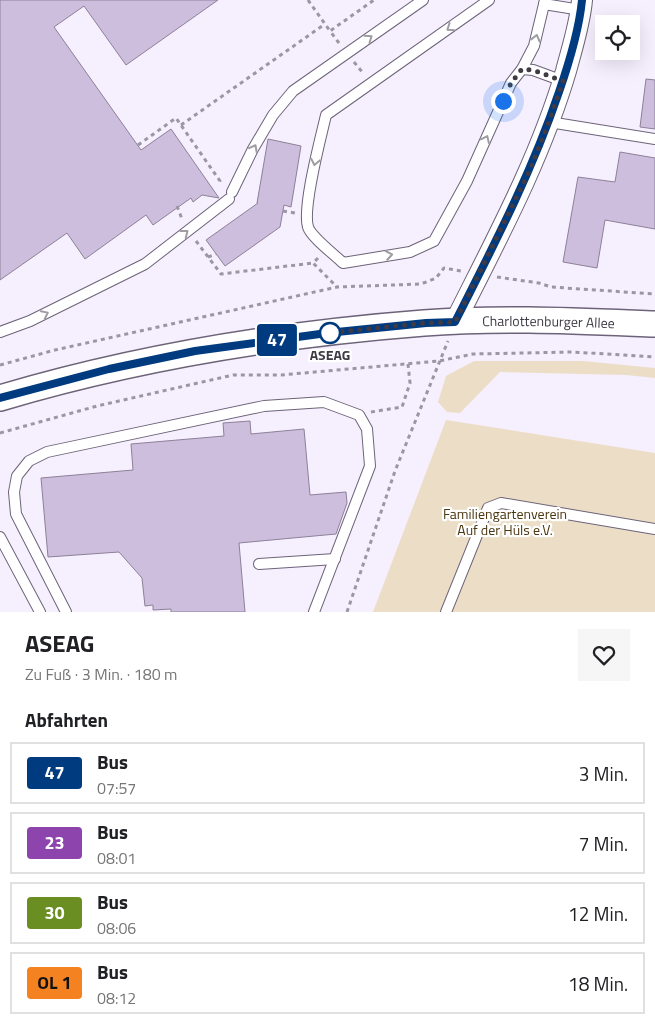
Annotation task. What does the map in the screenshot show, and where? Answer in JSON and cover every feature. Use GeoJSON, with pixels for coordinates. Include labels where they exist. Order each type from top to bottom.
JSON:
{"type":"FeatureCollection","features":[{"type":"Feature","properties":{"kind":"street"},"geometry":{"type":"LineString","coordinates":[[455,322],[529,172],[563,81],[582,5]]}},
{"type":"Feature","properties":{"kind":"street","name":"Charlottenburger Allee"},"geometry":{"type":"LineString","coordinates":[[0,398],[109,369],[195,351],[327,333],[426,323],[527,320],[655,324]]}},
{"type":"Feature","properties":{"kind":"lane"},"geometry":{"type":"LineString","coordinates":[[0,332],[30,321],[145,264],[231,196],[253,149],[273,115],[293,91],[423,0]]}},
{"type":"Feature","properties":{"kind":"lane"},"geometry":{"type":"LineString","coordinates":[[490,0],[326,115],[315,161],[307,208],[308,227],[344,263],[410,252],[434,240],[467,181],[511,83],[522,69],[534,46],[545,2],[582,5]]}},
{"type":"Feature","properties":{"kind":"lane"},"geometry":{"type":"LineString","coordinates":[[522,69],[533,70],[563,81]]}},
{"type":"Feature","properties":{"kind":"lane"},"geometry":{"type":"LineString","coordinates":[[549,122],[655,139]]}},
{"type":"Feature","properties":{"kind":"lane"},"geometry":{"type":"LineString","coordinates":[[66,612],[16,514],[14,492],[17,476],[29,461],[47,452],[264,406],[324,402],[359,416],[367,429],[370,466],[314,612]]}},
{"type":"Feature","properties":{"kind":"lane"},"geometry":{"type":"LineString","coordinates":[[446,612],[488,508],[501,503],[655,529]]}},
{"type":"Feature","properties":{"kind":"lane"},"geometry":{"type":"LineString","coordinates":[[0,537],[40,612]]}},
{"type":"Feature","properties":{"kind":"lane"},"geometry":{"type":"LineString","coordinates":[[259,564],[335,559]]}},
{"type":"Feature","properties":{"kind":"path"},"geometry":{"type":"LineString","coordinates":[[308,0],[330,31]]}},
{"type":"Feature","properties":{"kind":"path"},"geometry":{"type":"LineString","coordinates":[[181,125],[325,24]]}},
{"type":"Feature","properties":{"kind":"path"},"geometry":{"type":"LineString","coordinates":[[138,145],[176,118],[220,181],[218,190]]}},
{"type":"Feature","properties":{"kind":"path"},"geometry":{"type":"LineString","coordinates":[[177,206],[188,230],[221,274],[314,263],[327,248]]}},
{"type":"Feature","properties":{"kind":"path"},"geometry":{"type":"LineString","coordinates":[[208,257],[216,254]]}},
{"type":"Feature","properties":{"kind":"path"},"geometry":{"type":"LineString","coordinates":[[314,263],[337,287]]}},
{"type":"Feature","properties":{"kind":"path"},"geometry":{"type":"LineString","coordinates":[[0,365],[56,350],[337,287],[421,284],[436,278],[444,268],[538,283],[551,287],[655,294]]}},
{"type":"Feature","properties":{"kind":"path"},"geometry":{"type":"LineString","coordinates":[[347,612],[395,471],[455,322]]}},
{"type":"Feature","properties":{"kind":"path"},"geometry":{"type":"LineString","coordinates":[[0,433],[97,406],[233,375],[281,375],[408,364],[439,361],[473,354],[572,352],[655,358]]}},
{"type":"Feature","properties":{"kind":"path"},"geometry":{"type":"LineString","coordinates":[[389,408],[402,407],[410,382],[408,364]]}},
{"type":"Feature","properties":{"kind":"green space"},"geometry":{"type":"Polygon","coordinates":[[[474,361],[583,361],[655,368],[655,378],[626,375],[500,372],[460,413],[447,412],[438,402],[446,376],[474,361]]]}},
{"type":"Feature","properties":{"kind":"green space","name":"Familiengartenverein Auf der Hüls e.V."},"geometry":{"type":"Polygon","coordinates":[[[446,420],[655,453],[655,612],[373,612],[446,420]]]}},
{"type":"Feature","properties":{"kind":"building"},"geometry":{"type":"Polygon","coordinates":[[[0,0],[218,0],[126,65],[84,6],[54,27],[141,150],[171,129],[219,198],[202,195],[193,202],[191,198],[153,225],[146,215],[85,259],[67,233],[0,280],[0,0]]]}},
{"type":"Feature","properties":{"kind":"building"},"geometry":{"type":"Polygon","coordinates":[[[646,79],[655,80],[655,129],[640,127],[646,79]]]}},
{"type":"Feature","properties":{"kind":"building"},"geometry":{"type":"Polygon","coordinates":[[[268,139],[301,146],[291,207],[284,205],[280,227],[225,266],[206,240],[258,203],[268,139]]]}},
{"type":"Feature","properties":{"kind":"building"},"geometry":{"type":"Polygon","coordinates":[[[620,152],[655,158],[655,229],[605,220],[597,268],[563,262],[578,177],[615,182],[620,152]]]}},
{"type":"Feature","properties":{"kind":"building"},"geometry":{"type":"Polygon","coordinates":[[[250,421],[251,434],[304,429],[310,495],[346,492],[347,503],[336,534],[239,543],[245,612],[171,612],[171,609],[153,610],[153,605],[145,606],[142,578],[119,552],[48,557],[41,478],[133,470],[131,444],[224,436],[223,423],[250,421]]]}},
{"type":"Feature","properties":{"kind":"bus line","name":"47"},"geometry":{"type":"LineString","coordinates":[[0,398],[109,369],[195,351],[327,333],[455,322],[529,172],[549,122],[563,81],[582,0]]}},
{"type":"Feature","properties":{"kind":"place","name":"ASEAG"},"geometry":{"type":"Point","coordinates":[330,333]}},
{"type":"Feature","properties":{"kind":"route"},"geometry":{"type":"LineString","coordinates":[[330,333],[327,333],[455,322],[529,172],[563,81],[533,70],[522,69],[511,83],[503,101]]}}]}
